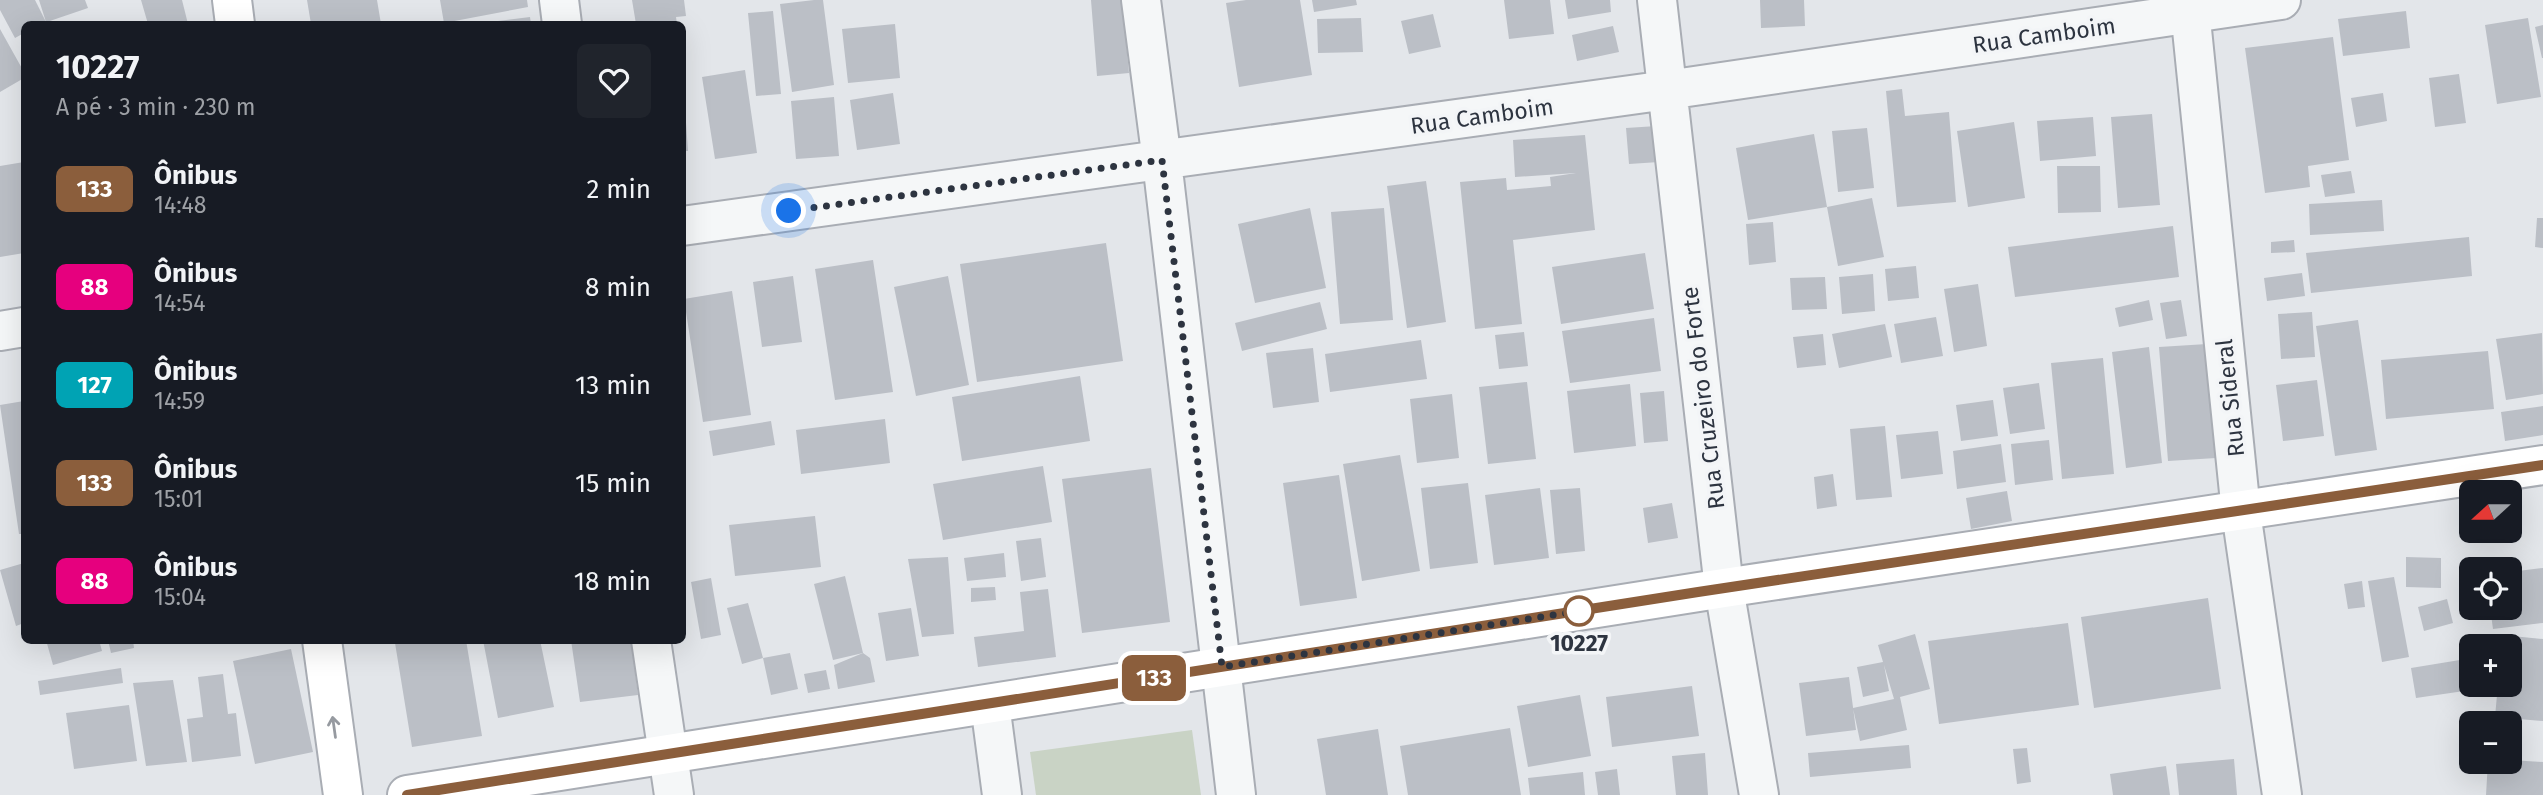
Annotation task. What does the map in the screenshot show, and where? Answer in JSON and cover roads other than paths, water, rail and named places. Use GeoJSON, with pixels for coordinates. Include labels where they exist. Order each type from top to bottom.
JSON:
{"type":"FeatureCollection","features":[{"type":"Feature","properties":{"kind":"street"},"geometry":{"type":"LineString","coordinates":[[232,0],[235,21]]}},
{"type":"Feature","properties":{"kind":"street"},"geometry":{"type":"LineString","coordinates":[[559,0],[562,21]]}},
{"type":"Feature","properties":{"kind":"street"},"geometry":{"type":"LineString","coordinates":[[1141,0],[1236,795]]}},
{"type":"Feature","properties":{"kind":"street","name":"Rua Cruzeiro do Forte"},"geometry":{"type":"LineString","coordinates":[[1657,0],[1724,588],[1759,795]]}},
{"type":"Feature","properties":{"kind":"street","name":"Rua Camboim"},"geometry":{"type":"LineString","coordinates":[[686,225],[1667,90],[2190,7],[2281,0]]}},
{"type":"Feature","properties":{"kind":"street","name":"Rua Sideral"},"geometry":{"type":"LineString","coordinates":[[2190,7],[2241,512],[2282,795]]}},
{"type":"Feature","properties":{"kind":"street"},"geometry":{"type":"LineString","coordinates":[[0,331],[21,328]]}},
{"type":"Feature","properties":{"kind":"street"},"geometry":{"type":"LineString","coordinates":[[407,795],[1724,588],[2543,465]]}},
{"type":"Feature","properties":{"kind":"street"},"geometry":{"type":"LineString","coordinates":[[322,644],[343,795]]}},
{"type":"Feature","properties":{"kind":"street"},"geometry":{"type":"LineString","coordinates":[[652,644],[674,795]]}},
{"type":"Feature","properties":{"kind":"street"},"geometry":{"type":"LineString","coordinates":[[990,704],[1002,795]]}},
{"type":"Feature","properties":{"kind":"place","name":"10227"},"geometry":{"type":"Point","coordinates":[1579,611]}}]}
